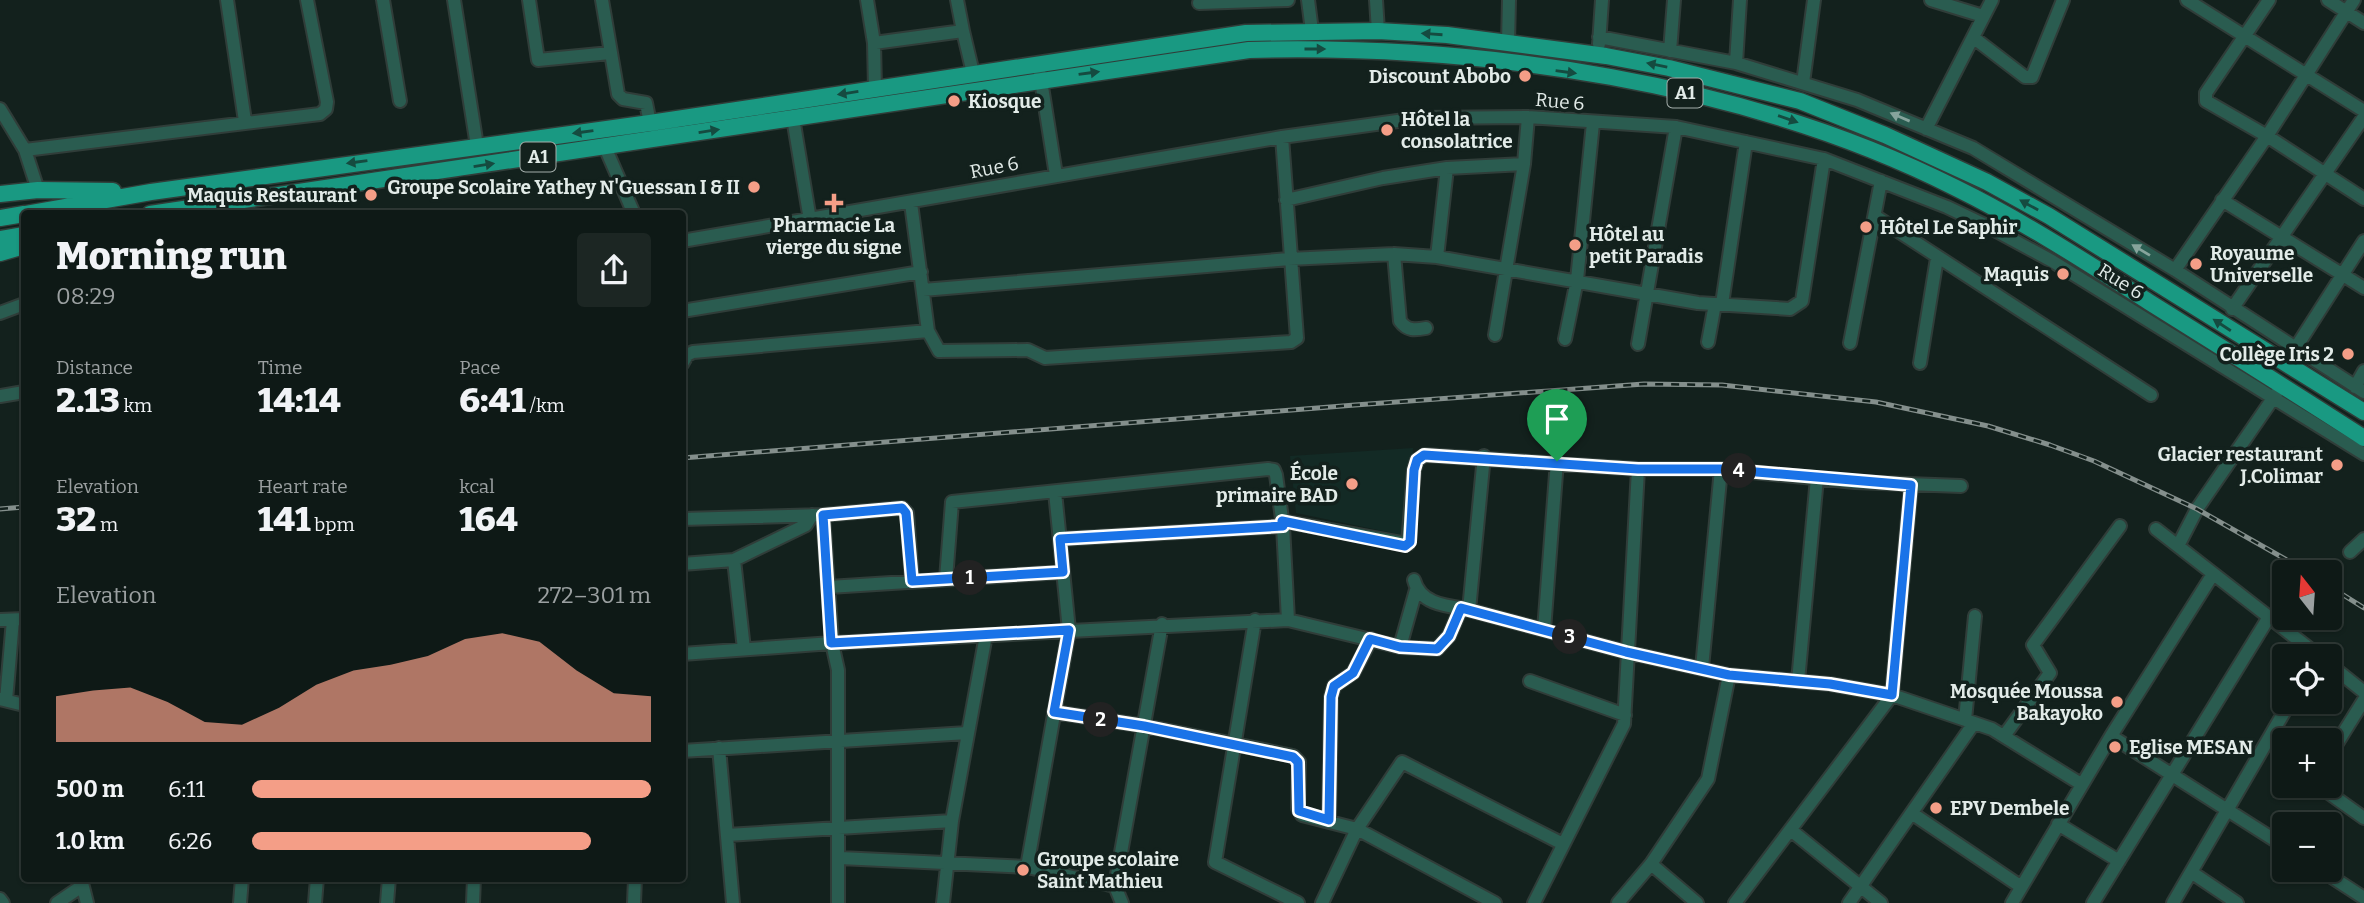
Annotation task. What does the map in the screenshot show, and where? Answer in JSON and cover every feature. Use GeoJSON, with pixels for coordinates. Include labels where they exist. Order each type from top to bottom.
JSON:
{"type":"FeatureCollection","features":[{"type":"Feature","properties":{"kind":"main road","name":"A1"},"geometry":{"type":"LineString","coordinates":[[48,210],[151,192],[650,123],[1246,33],[1378,31],[1508,43],[1597,55],[1669,68],[1788,97],[1916,148],[2049,216],[2364,412]]}},
{"type":"Feature","properties":{"kind":"main road","name":"A1"},"geometry":{"type":"LineString","coordinates":[[177,210],[1249,50],[1380,50],[1446,55],[1627,80],[1760,111],[1846,139],[1954,187],[2039,232],[2278,392],[2364,438]]}},
{"type":"Feature","properties":{"kind":"main road"},"geometry":{"type":"LineString","coordinates":[[0,194],[38,190],[151,192]]}},
{"type":"Feature","properties":{"kind":"main road","name":"A1"},"geometry":{"type":"LineString","coordinates":[[0,218],[21,215]]}},
{"type":"Feature","properties":{"kind":"main road"},"geometry":{"type":"LineString","coordinates":[[0,239],[21,236]]}},
{"type":"Feature","properties":{"kind":"main road"},"geometry":{"type":"LineString","coordinates":[[0,253],[21,247]]}},
{"type":"Feature","properties":{"kind":"street"},"geometry":{"type":"LineString","coordinates":[[227,0],[246,121]]}},
{"type":"Feature","properties":{"kind":"street"},"geometry":{"type":"LineString","coordinates":[[25,150],[320,114],[326,110],[307,0]]}},
{"type":"Feature","properties":{"kind":"street"},"geometry":{"type":"LineString","coordinates":[[383,0],[400,101]]}},
{"type":"Feature","properties":{"kind":"street"},"geometry":{"type":"LineString","coordinates":[[454,0],[477,146]]}},
{"type":"Feature","properties":{"kind":"street"},"geometry":{"type":"LineString","coordinates":[[529,0],[538,60],[610,53]]}},
{"type":"Feature","properties":{"kind":"street"},"geometry":{"type":"LineString","coordinates":[[602,0],[620,98],[646,103],[650,123]]}},
{"type":"Feature","properties":{"kind":"street"},"geometry":{"type":"LineString","coordinates":[[867,0],[874,43],[874,89]]}},
{"type":"Feature","properties":{"kind":"street"},"geometry":{"type":"LineString","coordinates":[[957,0],[973,73]]}},
{"type":"Feature","properties":{"kind":"street"},"geometry":{"type":"LineString","coordinates":[[1199,3],[1288,0]]}},
{"type":"Feature","properties":{"kind":"street"},"geometry":{"type":"LineString","coordinates":[[1308,0],[1312,31]]}},
{"type":"Feature","properties":{"kind":"street"},"geometry":{"type":"LineString","coordinates":[[1376,0],[1378,31]]}},
{"type":"Feature","properties":{"kind":"street"},"geometry":{"type":"LineString","coordinates":[[1508,43],[1509,0]]}},
{"type":"Feature","properties":{"kind":"street"},"geometry":{"type":"LineString","coordinates":[[1597,55],[1602,0]]}},
{"type":"Feature","properties":{"kind":"street"},"geometry":{"type":"LineString","coordinates":[[1670,51],[1674,0]]}},
{"type":"Feature","properties":{"kind":"street"},"geometry":{"type":"LineString","coordinates":[[1736,63],[1740,0]]}},
{"type":"Feature","properties":{"kind":"street"},"geometry":{"type":"LineString","coordinates":[[1803,83],[1814,0]]}},
{"type":"Feature","properties":{"kind":"street"},"geometry":{"type":"LineString","coordinates":[[1931,0],[1983,16]]}},
{"type":"Feature","properties":{"kind":"street"},"geometry":{"type":"LineString","coordinates":[[1926,129],[1992,0]]}},
{"type":"Feature","properties":{"kind":"street"},"geometry":{"type":"LineString","coordinates":[[1974,38],[2025,77],[2032,77],[2063,0]]}},
{"type":"Feature","properties":{"kind":"street"},"geometry":{"type":"LineString","coordinates":[[2188,0],[2306,78],[2364,111]]}},
{"type":"Feature","properties":{"kind":"street"},"geometry":{"type":"LineString","coordinates":[[2269,0],[2205,98],[2207,103],[2267,136],[2364,199]]}},
{"type":"Feature","properties":{"kind":"street"},"geometry":{"type":"LineString","coordinates":[[2328,0],[2364,23]]}},
{"type":"Feature","properties":{"kind":"street"},"geometry":{"type":"LineString","coordinates":[[2175,270],[2306,78],[2354,0]]}},
{"type":"Feature","properties":{"kind":"street"},"geometry":{"type":"LineString","coordinates":[[874,43],[963,31]]}},
{"type":"Feature","properties":{"kind":"street"},"geometry":{"type":"LineString","coordinates":[[1600,37],[1736,63],[1857,100],[1973,148],[2175,270],[2360,389],[2364,371]]}},
{"type":"Feature","properties":{"kind":"street"},"geometry":{"type":"LineString","coordinates":[[1038,63],[1056,175]]}},
{"type":"Feature","properties":{"kind":"street"},"geometry":{"type":"LineString","coordinates":[[0,109],[25,150],[38,190]]}},
{"type":"Feature","properties":{"kind":"street"},"geometry":{"type":"LineString","coordinates":[[1496,335],[1524,164],[1528,117]]}},
{"type":"Feature","properties":{"kind":"street","name":"Rue 6"},"geometry":{"type":"LineString","coordinates":[[686,240],[1282,136],[1419,118],[1528,117],[1676,127],[1824,159],[1947,207],[2052,261],[2278,392],[2364,454]]}},
{"type":"Feature","properties":{"kind":"street"},"geometry":{"type":"LineString","coordinates":[[2232,309],[2364,117]]}},
{"type":"Feature","properties":{"kind":"street"},"geometry":{"type":"LineString","coordinates":[[793,118],[810,220]]}},
{"type":"Feature","properties":{"kind":"street"},"geometry":{"type":"LineString","coordinates":[[1565,339],[1577,281],[1593,123]]}},
{"type":"Feature","properties":{"kind":"street"},"geometry":{"type":"LineString","coordinates":[[1638,344],[1676,127]]}},
{"type":"Feature","properties":{"kind":"street"},"geometry":{"type":"LineString","coordinates":[[911,202],[928,331],[939,351],[1028,350],[1045,358],[1291,342],[1297,338],[1289,259],[1282,136]]}},
{"type":"Feature","properties":{"kind":"street"},"geometry":{"type":"LineString","coordinates":[[1708,342],[1718,304],[1746,142]]}},
{"type":"Feature","properties":{"kind":"street"},"geometry":{"type":"LineString","coordinates":[[605,147],[632,210]]}},
{"type":"Feature","properties":{"kind":"street"},"geometry":{"type":"LineString","coordinates":[[923,290],[1289,259],[1394,254],[1437,257],[1718,304],[1790,309],[1802,301],[1824,159]]}},
{"type":"Feature","properties":{"kind":"street"},"geometry":{"type":"LineString","coordinates":[[1286,200],[1383,178],[1447,168],[1524,164]]}},
{"type":"Feature","properties":{"kind":"street"},"geometry":{"type":"LineString","coordinates":[[1437,257],[1447,168]]}},
{"type":"Feature","properties":{"kind":"street"},"geometry":{"type":"LineString","coordinates":[[1850,343],[1881,181]]}},
{"type":"Feature","properties":{"kind":"street"},"geometry":{"type":"LineString","coordinates":[[2222,200],[2364,288]]}},
{"type":"Feature","properties":{"kind":"street"},"geometry":{"type":"LineString","coordinates":[[1875,216],[2151,394]]}},
{"type":"Feature","properties":{"kind":"street"},"geometry":{"type":"LineString","coordinates":[[2295,349],[2364,241]]}},
{"type":"Feature","properties":{"kind":"street"},"geometry":{"type":"LineString","coordinates":[[1394,254],[1400,321],[1405,327],[1414,330],[1426,328]]}},
{"type":"Feature","properties":{"kind":"street"},"geometry":{"type":"LineString","coordinates":[[1920,363],[1937,258]]}},
{"type":"Feature","properties":{"kind":"street"},"geometry":{"type":"LineString","coordinates":[[686,310],[921,272]]}},
{"type":"Feature","properties":{"kind":"street"},"geometry":{"type":"LineString","coordinates":[[0,313],[21,304]]}},
{"type":"Feature","properties":{"kind":"street"},"geometry":{"type":"LineString","coordinates":[[686,357],[693,352],[928,331]]}},
{"type":"Feature","properties":{"kind":"street"},"geometry":{"type":"LineString","coordinates":[[0,396],[21,392]]}},
{"type":"Feature","properties":{"kind":"street"},"geometry":{"type":"LineString","coordinates":[[2179,544],[2193,514],[2278,392]]}},
{"type":"Feature","properties":{"kind":"street"},"geometry":{"type":"LineString","coordinates":[[1060,539],[1283,523],[1405,546],[1410,542],[1417,460],[1424,455],[1484,456],[1638,469],[1721,469],[1911,485],[1961,486]]}},
{"type":"Feature","properties":{"kind":"street"},"geometry":{"type":"LineString","coordinates":[[686,654],[1255,620],[1288,620],[1400,647],[1437,649],[1449,636],[1465,609],[1484,456]]}},
{"type":"Feature","properties":{"kind":"street"},"geometry":{"type":"LineString","coordinates":[[1544,630],[1557,461]]}},
{"type":"Feature","properties":{"kind":"street"},"geometry":{"type":"LineString","coordinates":[[946,579],[953,502],[1268,469],[1274,470],[1276,475],[1283,523],[1288,620]]}},
{"type":"Feature","properties":{"kind":"street"},"geometry":{"type":"LineString","coordinates":[[1534,903],[1622,731],[1638,469]]}},
{"type":"Feature","properties":{"kind":"street"},"geometry":{"type":"LineString","coordinates":[[1702,668],[1721,469]]}},
{"type":"Feature","properties":{"kind":"street"},"geometry":{"type":"LineString","coordinates":[[1798,681],[1817,478]]}},
{"type":"Feature","properties":{"kind":"street"},"geometry":{"type":"LineString","coordinates":[[1735,903],[1792,831],[1892,695],[1911,485]]}},
{"type":"Feature","properties":{"kind":"street"},"geometry":{"type":"LineString","coordinates":[[1027,867],[1069,630],[1055,492]]}},
{"type":"Feature","properties":{"kind":"street"},"geometry":{"type":"LineString","coordinates":[[686,519],[818,515],[902,508],[906,513],[912,581]]}},
{"type":"Feature","properties":{"kind":"street"},"geometry":{"type":"LineString","coordinates":[[686,564],[734,560],[806,525],[818,515]]}},
{"type":"Feature","properties":{"kind":"street"},"geometry":{"type":"LineString","coordinates":[[818,515],[829,587],[831,643],[838,670],[838,903]]}},
{"type":"Feature","properties":{"kind":"street"},"geometry":{"type":"LineString","coordinates":[[2004,736],[2050,673],[2033,645],[2120,526]]}},
{"type":"Feature","properties":{"kind":"street"},"geometry":{"type":"LineString","coordinates":[[2156,529],[2179,544],[2302,644]]}},
{"type":"Feature","properties":{"kind":"street"},"geometry":{"type":"LineString","coordinates":[[2350,552],[2364,539]]}},
{"type":"Feature","properties":{"kind":"street"},"geometry":{"type":"LineString","coordinates":[[734,560],[744,649]]}},
{"type":"Feature","properties":{"kind":"street"},"geometry":{"type":"LineString","coordinates":[[829,587],[1063,572]]}},
{"type":"Feature","properties":{"kind":"street"},"geometry":{"type":"LineString","coordinates":[[2012,903],[2081,784],[2213,574]]}},
{"type":"Feature","properties":{"kind":"street"},"geometry":{"type":"LineString","coordinates":[[1400,647],[1415,585],[1429,601],[1626,652],[1729,675],[1798,681],[1892,695],[1970,721],[2004,736],[2081,784]]}},
{"type":"Feature","properties":{"kind":"street"},"geometry":{"type":"LineString","coordinates":[[1849,903],[1913,814],[1970,721],[1975,616]]}},
{"type":"Feature","properties":{"kind":"street"},"geometry":{"type":"LineString","coordinates":[[2093,903],[2269,617]]}},
{"type":"Feature","properties":{"kind":"street"},"geometry":{"type":"LineString","coordinates":[[12,619],[3,699],[21,704]]}},
{"type":"Feature","properties":{"kind":"street"},"geometry":{"type":"LineString","coordinates":[[1255,620],[1232,745],[1215,862],[1298,903]]}},
{"type":"Feature","properties":{"kind":"street"},"geometry":{"type":"LineString","coordinates":[[1122,903],[1115,886],[1162,624]]}},
{"type":"Feature","properties":{"kind":"street"},"geometry":{"type":"LineString","coordinates":[[943,903],[952,821],[986,635]]}},
{"type":"Feature","properties":{"kind":"street"},"geometry":{"type":"LineString","coordinates":[[1329,820],[1331,697],[1334,686],[1353,673],[1370,639]]}},
{"type":"Feature","properties":{"kind":"street"},"geometry":{"type":"LineString","coordinates":[[2342,674],[2364,692]]}},
{"type":"Feature","properties":{"kind":"street"},"geometry":{"type":"LineString","coordinates":[[1618,903],[1651,864],[1708,779],[1729,675]]}},
{"type":"Feature","properties":{"kind":"street"},"geometry":{"type":"LineString","coordinates":[[1530,681],[1625,715]]}},
{"type":"Feature","properties":{"kind":"street"},"geometry":{"type":"LineString","coordinates":[[2342,735],[2364,700]]}},
{"type":"Feature","properties":{"kind":"street"},"geometry":{"type":"LineString","coordinates":[[1054,712],[1144,726],[1287,754],[1297,760],[1299,811],[1357,829],[1495,903]]}},
{"type":"Feature","properties":{"kind":"street"},"geometry":{"type":"LineString","coordinates":[[2173,903],[2283,714]]}},
{"type":"Feature","properties":{"kind":"street"},"geometry":{"type":"LineString","coordinates":[[686,751],[967,733]]}},
{"type":"Feature","properties":{"kind":"street"},"geometry":{"type":"LineString","coordinates":[[2111,736],[2272,838]]}},
{"type":"Feature","properties":{"kind":"street"},"geometry":{"type":"LineString","coordinates":[[719,748],[733,903]]}},
{"type":"Feature","properties":{"kind":"street"},"geometry":{"type":"LineString","coordinates":[[1322,903],[1357,829],[1402,762],[1563,844]]}},
{"type":"Feature","properties":{"kind":"street"},"geometry":{"type":"LineString","coordinates":[[2340,798],[2362,811]]}},
{"type":"Feature","properties":{"kind":"street"},"geometry":{"type":"LineString","coordinates":[[1913,814],[2020,886]]}},
{"type":"Feature","properties":{"kind":"street"},"geometry":{"type":"LineString","coordinates":[[727,835],[952,821]]}},
{"type":"Feature","properties":{"kind":"street"},"geometry":{"type":"LineString","coordinates":[[2058,824],[2119,861]]}},
{"type":"Feature","properties":{"kind":"street"},"geometry":{"type":"LineString","coordinates":[[1792,831],[1881,903]]}},
{"type":"Feature","properties":{"kind":"street"},"geometry":{"type":"LineString","coordinates":[[840,858],[947,861],[1027,867],[1115,886]]}},
{"type":"Feature","properties":{"kind":"street"},"geometry":{"type":"LineString","coordinates":[[1651,864],[1697,903]]}},
{"type":"Feature","properties":{"kind":"street"},"geometry":{"type":"LineString","coordinates":[[2191,872],[2237,903]]}},
{"type":"Feature","properties":{"kind":"street"},"geometry":{"type":"LineString","coordinates":[[57,903],[82,882],[87,903]]}},
{"type":"Feature","properties":{"kind":"street"},"geometry":{"type":"LineString","coordinates":[[240,903],[242,882]]}},
{"type":"Feature","properties":{"kind":"street"},"geometry":{"type":"LineString","coordinates":[[315,903],[317,882]]}},
{"type":"Feature","properties":{"kind":"street"},"geometry":{"type":"LineString","coordinates":[[387,903],[389,882]]}},
{"type":"Feature","properties":{"kind":"street"},"geometry":{"type":"LineString","coordinates":[[473,903],[474,882]]}},
{"type":"Feature","properties":{"kind":"street"},"geometry":{"type":"LineString","coordinates":[[634,903],[635,882]]}},
{"type":"Feature","properties":{"kind":"street"},"geometry":{"type":"LineString","coordinates":[[2339,882],[2364,898]]}},
{"type":"Feature","properties":{"kind":"shaded area","name":"École primaire BAD"},"geometry":{"type":"Polygon","coordinates":[[[1413,448],[1407,536],[1296,513],[1290,456],[1413,448]]]}},
{"type":"Feature","properties":{"kind":"railway"},"geometry":{"type":"LineString","coordinates":[[686,458],[1644,384],[1722,385],[1876,402],[1988,426],[2050,445],[2094,461],[2197,509],[2287,560]]}},
{"type":"Feature","properties":{"kind":"railway"},"geometry":{"type":"LineString","coordinates":[[0,509],[21,507]]}},
{"type":"Feature","properties":{"kind":"railway"},"geometry":{"type":"LineString","coordinates":[[2342,594],[2364,608]]}},
{"type":"Feature","properties":{"kind":"place","name":"Discount Abobo"},"geometry":{"type":"Point","coordinates":[1525,76]}},
{"type":"Feature","properties":{"kind":"place","name":"Kiosque"},"geometry":{"type":"Point","coordinates":[954,101]}},
{"type":"Feature","properties":{"kind":"place","name":"Hôtel la consolatrice"},"geometry":{"type":"Point","coordinates":[1387,130]}},
{"type":"Feature","properties":{"kind":"place","name":"Groupe Scolaire Yathey N'Guessan I & II"},"geometry":{"type":"Point","coordinates":[754,187]}},
{"type":"Feature","properties":{"kind":"place","name":"Maquis Restaurant"},"geometry":{"type":"Point","coordinates":[371,195]}},
{"type":"Feature","properties":{"kind":"place","name":"Pharmacie La vierge du signe"},"geometry":{"type":"Point","coordinates":[834,203]}},
{"type":"Feature","properties":{"kind":"place","name":"Hôtel Le Saphir"},"geometry":{"type":"Point","coordinates":[1866,227]}},
{"type":"Feature","properties":{"kind":"place","name":"Hôtel au petit Paradis"},"geometry":{"type":"Point","coordinates":[1575,245]}},
{"type":"Feature","properties":{"kind":"place","name":"Royaume Universelle"},"geometry":{"type":"Point","coordinates":[2196,264]}},
{"type":"Feature","properties":{"kind":"place","name":"Maquis"},"geometry":{"type":"Point","coordinates":[2063,274]}},
{"type":"Feature","properties":{"kind":"place","name":"Collège Iris 2"},"geometry":{"type":"Point","coordinates":[2348,354]}},
{"type":"Feature","properties":{"kind":"place","name":"Glacier restaurant J.Colimar"},"geometry":{"type":"Point","coordinates":[2337,465]}},
{"type":"Feature","properties":{"kind":"place","name":"École primaire BAD"},"geometry":{"type":"Point","coordinates":[1352,484]}},
{"type":"Feature","properties":{"kind":"place","name":"Mosquée Moussa Bakayoko"},"geometry":{"type":"Point","coordinates":[2117,702]}},
{"type":"Feature","properties":{"kind":"place","name":"Eglise MESAN"},"geometry":{"type":"Point","coordinates":[2115,747]}},
{"type":"Feature","properties":{"kind":"place","name":"EPV Dembele"},"geometry":{"type":"Point","coordinates":[1936,808]}},
{"type":"Feature","properties":{"kind":"place","name":"Groupe scolaire Saint Mathieu"},"geometry":{"type":"Point","coordinates":[1023,870]}},
{"type":"Feature","properties":{"kind":"route"},"geometry":{"type":"LineString","coordinates":[[1484,456],[1557,461],[1638,469],[1721,469],[1911,485],[1892,695],[1830,684],[1729,675],[1626,652],[1461,608],[1449,636],[1437,649],[1400,647],[1370,639],[1353,673],[1343,677],[1334,686],[1331,697],[1329,820],[1302,815],[1299,811],[1298,762],[1287,754],[1144,726],[1054,712],[1069,630],[831,643],[823,515],[902,508],[906,513],[912,581],[1063,572],[1060,539],[1283,526],[1282,521],[1405,546],[1410,542],[1414,470],[1420,457],[1484,456]]}}]}
